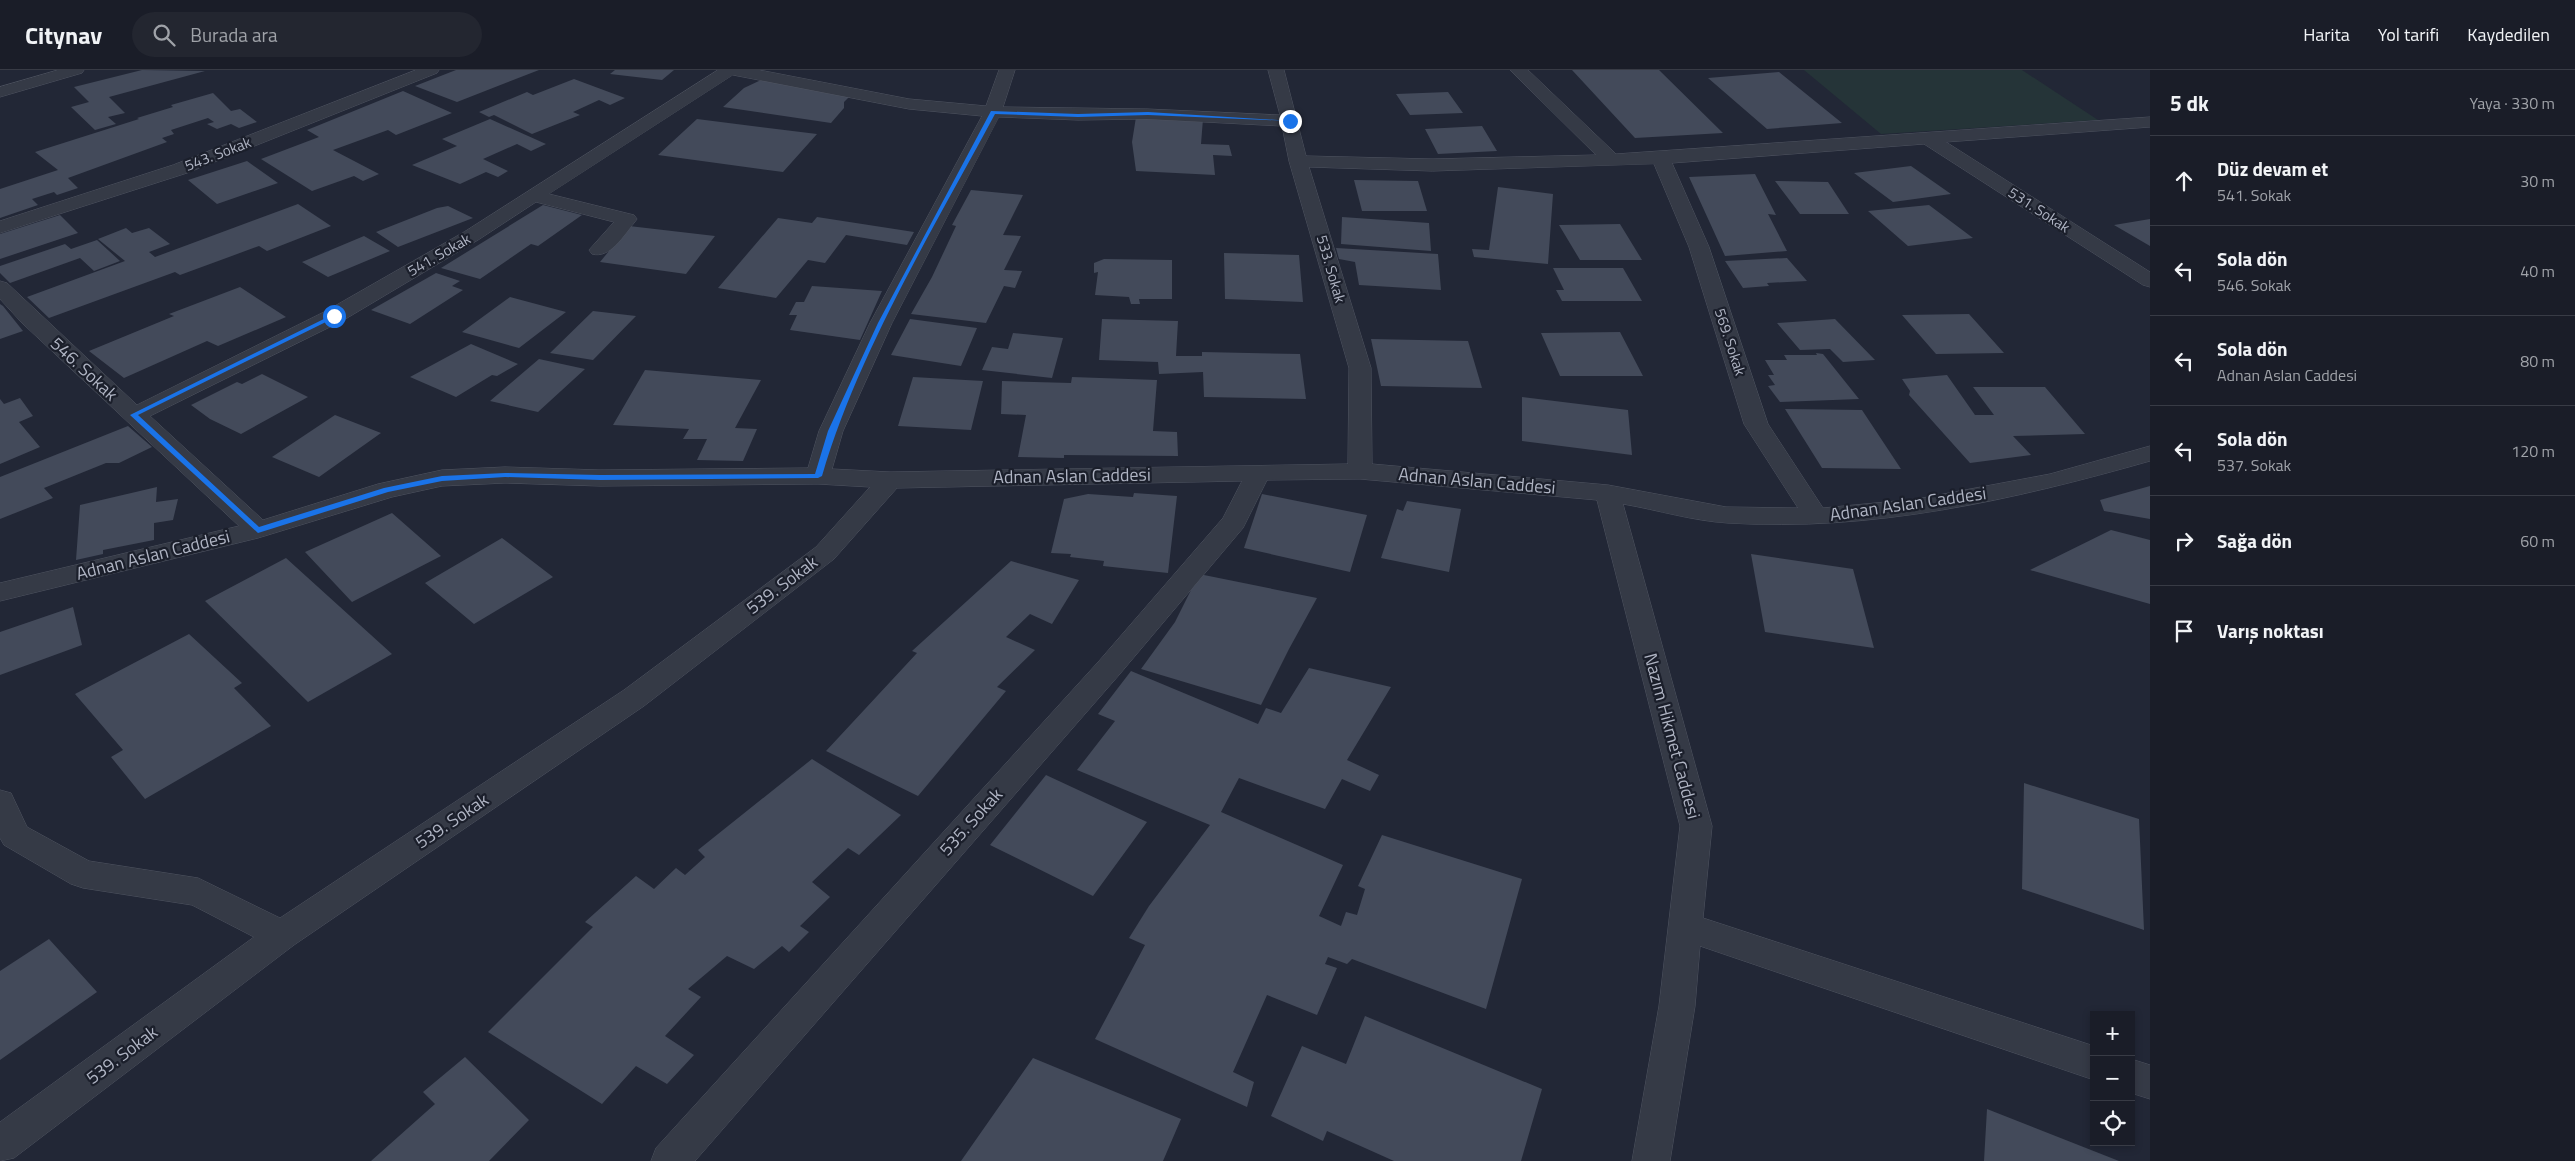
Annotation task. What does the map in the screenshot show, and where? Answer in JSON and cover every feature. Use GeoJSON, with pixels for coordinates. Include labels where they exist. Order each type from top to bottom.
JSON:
{"type":"FeatureCollection","features":[{"type":"Feature","properties":{"kind":"street"},"geometry":{"type":"LineString","coordinates":[[0,92],[76,70]]}},
{"type":"Feature","properties":{"kind":"street","name":"543. Sokak"},"geometry":{"type":"LineString","coordinates":[[0,227],[180,169],[431,70]]}},
{"type":"Feature","properties":{"kind":"street"},"geometry":{"type":"LineString","coordinates":[[731,70],[909,104],[993,112],[1078,116],[1148,114],[1290,121]]}},
{"type":"Feature","properties":{"kind":"street","name":"541. Sokak"},"geometry":{"type":"LineString","coordinates":[[134,415],[334,316],[535,196],[691,93],[731,70]]}},
{"type":"Feature","properties":{"kind":"street"},"geometry":{"type":"LineString","coordinates":[[818,476],[831,431],[881,323],[993,112],[1007,70]]}},
{"type":"Feature","properties":{"kind":"street","name":"533. Sokak"},"geometry":{"type":"LineString","coordinates":[[1276,70],[1290,121],[1298,161],[1360,368],[1360,471]]}},
{"type":"Feature","properties":{"kind":"street"},"geometry":{"type":"LineString","coordinates":[[1518,70],[1611,159]]}},
{"type":"Feature","properties":{"kind":"street"},"geometry":{"type":"LineString","coordinates":[[1298,161],[1432,165],[1661,158],[2150,122]]}},
{"type":"Feature","properties":{"kind":"street","name":"531. Sokak"},"geometry":{"type":"LineString","coordinates":[[1928,139],[2150,281]]}},
{"type":"Feature","properties":{"kind":"street","name":"569. Sokak"},"geometry":{"type":"LineString","coordinates":[[1661,158],[1699,247],[1756,424],[1816,517]]}},
{"type":"Feature","properties":{"kind":"street"},"geometry":{"type":"LineString","coordinates":[[535,196],[627,219],[599,250]]}},
{"type":"Feature","properties":{"kind":"street","name":"546. Sokak"},"geometry":{"type":"LineString","coordinates":[[0,287],[258,530]]}},
{"type":"Feature","properties":{"kind":"street","name":"Adnan Aslan Caddesi"},"geometry":{"type":"LineString","coordinates":[[0,592],[258,530],[387,490],[442,478],[505,475],[600,478],[818,476],[890,480],[1360,471],[1608,493],[1726,515],[1816,517],[1917,507],[1955,500],[2052,481],[2150,453]]}},
{"type":"Feature","properties":{"kind":"street","name":"535. Sokak"},"geometry":{"type":"LineString","coordinates":[[670,1161],[1109,668],[1234,522],[1258,473]]}},
{"type":"Feature","properties":{"kind":"street","name":"539. Sokak"},"geometry":{"type":"LineString","coordinates":[[0,1145],[282,935],[634,698],[825,552],[890,480]]}},
{"type":"Feature","properties":{"kind":"street","name":"Nazım Hikmet Caddesi"},"geometry":{"type":"LineString","coordinates":[[1608,493],[1696,826],[1677,1006],[1651,1161]]}},
{"type":"Feature","properties":{"kind":"street"},"geometry":{"type":"LineString","coordinates":[[0,802],[16,836],[83,874],[198,892],[282,935]]}},
{"type":"Feature","properties":{"kind":"street"},"geometry":{"type":"LineString","coordinates":[[1686,927],[2090,1062]]}},
{"type":"Feature","properties":{"kind":"street"},"geometry":{"type":"LineString","coordinates":[[2135,1077],[2150,1082]]}},
{"type":"Feature","properties":{"kind":"shaded area"},"geometry":{"type":"Polygon","coordinates":[[[1804,70],[2022,70],[2098,120],[1881,134],[1804,70]]]}},
{"type":"Feature","properties":{"kind":"building"},"geometry":{"type":"Polygon","coordinates":[[[142,70],[205,71],[109,97],[125,113],[108,117],[116,124],[95,130],[71,107],[89,102],[74,87],[142,70]]]}},
{"type":"Feature","properties":{"kind":"building"},"geometry":{"type":"Polygon","coordinates":[[[456,70],[539,70],[457,102],[415,86],[456,70]]]}},
{"type":"Feature","properties":{"kind":"building"},"geometry":{"type":"Polygon","coordinates":[[[615,70],[674,70],[662,80],[610,74],[615,70]]]}},
{"type":"Feature","properties":{"kind":"building"},"geometry":{"type":"Polygon","coordinates":[[[1572,70],[1659,70],[1723,133],[1635,138],[1572,70]]]}},
{"type":"Feature","properties":{"kind":"building"},"geometry":{"type":"Polygon","coordinates":[[[1779,72],[1842,123],[1767,129],[1708,78],[1779,72]]]}},
{"type":"Feature","properties":{"kind":"building"},"geometry":{"type":"Polygon","coordinates":[[[574,79],[625,98],[610,105],[599,100],[573,112],[580,115],[532,134],[494,115],[489,117],[479,112],[527,92],[533,95],[574,79]]]}},
{"type":"Feature","properties":{"kind":"building"},"geometry":{"type":"Polygon","coordinates":[[[761,80],[849,97],[844,102],[844,108],[831,123],[723,107],[744,88],[761,80]]]}},
{"type":"Feature","properties":{"kind":"building"},"geometry":{"type":"Polygon","coordinates":[[[403,91],[452,113],[396,135],[388,130],[333,150],[379,174],[363,181],[354,176],[312,191],[261,159],[319,137],[307,130],[403,91]]]}},
{"type":"Feature","properties":{"kind":"building"},"geometry":{"type":"Polygon","coordinates":[[[1448,92],[1463,113],[1410,115],[1396,94],[1448,92]]]}},
{"type":"Feature","properties":{"kind":"building"},"geometry":{"type":"Polygon","coordinates":[[[213,93],[231,111],[240,109],[257,122],[239,128],[231,124],[217,129],[207,124],[214,122],[208,118],[171,130],[174,134],[162,138],[167,142],[68,178],[78,188],[57,195],[54,192],[32,199],[38,205],[0,218],[0,189],[58,170],[35,152],[173,107],[171,105],[213,93]]]}},
{"type":"Feature","properties":{"kind":"building"},"geometry":{"type":"Polygon","coordinates":[[[1136,117],[1203,119],[1201,144],[1229,145],[1232,156],[1213,155],[1215,175],[1136,171],[1132,142],[1136,117]]]}},
{"type":"Feature","properties":{"kind":"building"},"geometry":{"type":"Polygon","coordinates":[[[490,119],[546,144],[531,151],[517,144],[483,159],[508,171],[498,177],[486,172],[460,184],[412,165],[457,146],[442,139],[490,119]]]}},
{"type":"Feature","properties":{"kind":"building"},"geometry":{"type":"Polygon","coordinates":[[[697,119],[817,134],[783,172],[658,155],[697,119]]]}},
{"type":"Feature","properties":{"kind":"building"},"geometry":{"type":"Polygon","coordinates":[[[1482,126],[1497,151],[1438,154],[1425,129],[1482,126]]]}},
{"type":"Feature","properties":{"kind":"building"},"geometry":{"type":"Polygon","coordinates":[[[247,161],[278,183],[217,204],[188,180],[247,161]]]}},
{"type":"Feature","properties":{"kind":"building"},"geometry":{"type":"Polygon","coordinates":[[[1911,166],[1951,194],[1893,202],[1854,173],[1911,166]]]}},
{"type":"Feature","properties":{"kind":"building"},"geometry":{"type":"Polygon","coordinates":[[[1755,174],[1776,215],[1768,214],[1787,251],[1725,256],[1689,177],[1755,174]]]}},
{"type":"Feature","properties":{"kind":"building"},"geometry":{"type":"Polygon","coordinates":[[[1354,180],[1418,181],[1427,211],[1362,211],[1354,180]]]}},
{"type":"Feature","properties":{"kind":"building"},"geometry":{"type":"Polygon","coordinates":[[[1775,181],[1828,182],[1849,214],[1800,214],[1775,181]]]}},
{"type":"Feature","properties":{"kind":"building"},"geometry":{"type":"Polygon","coordinates":[[[1498,187],[1553,194],[1548,264],[1474,257],[1472,249],[1489,250],[1498,187]]]}},
{"type":"Feature","properties":{"kind":"building"},"geometry":{"type":"Polygon","coordinates":[[[971,190],[1023,195],[1003,235],[1021,236],[1004,270],[1022,271],[1015,288],[1004,286],[986,323],[911,314],[932,277],[956,226],[952,225],[971,190]]]}},
{"type":"Feature","properties":{"kind":"building"},"geometry":{"type":"Polygon","coordinates":[[[298,204],[331,226],[267,251],[259,246],[180,275],[175,272],[49,318],[27,297],[125,261],[98,239],[126,228],[132,233],[149,228],[170,244],[149,252],[155,257],[298,204]]]}},
{"type":"Feature","properties":{"kind":"building"},"geometry":{"type":"Polygon","coordinates":[[[543,205],[582,215],[538,246],[531,244],[480,279],[441,268],[543,205]]]}},
{"type":"Feature","properties":{"kind":"building"},"geometry":{"type":"Polygon","coordinates":[[[1929,205],[1973,238],[1908,246],[1868,211],[1929,205]]]}},
{"type":"Feature","properties":{"kind":"building"},"geometry":{"type":"Polygon","coordinates":[[[448,206],[473,218],[398,247],[376,232],[437,208],[448,206]]]}},
{"type":"Feature","properties":{"kind":"building"},"geometry":{"type":"Polygon","coordinates":[[[60,215],[78,233],[0,259],[0,234],[60,215]]]}},
{"type":"Feature","properties":{"kind":"building"},"geometry":{"type":"Polygon","coordinates":[[[817,217],[914,232],[907,245],[846,235],[825,263],[808,260],[776,298],[718,288],[778,218],[812,223],[817,217]]]}},
{"type":"Feature","properties":{"kind":"building"},"geometry":{"type":"Polygon","coordinates":[[[1342,217],[1429,223],[1431,251],[1341,244],[1342,217]]]}},
{"type":"Feature","properties":{"kind":"building"},"geometry":{"type":"Polygon","coordinates":[[[2150,219],[2150,246],[2114,225],[2150,219]]]}},
{"type":"Feature","properties":{"kind":"building"},"geometry":{"type":"Polygon","coordinates":[[[1620,224],[1642,260],[1580,260],[1559,225],[1620,224]]]}},
{"type":"Feature","properties":{"kind":"building"},"geometry":{"type":"Polygon","coordinates":[[[629,226],[715,236],[686,274],[600,262],[609,251],[605,251],[629,226]]]}},
{"type":"Feature","properties":{"kind":"building"},"geometry":{"type":"Polygon","coordinates":[[[364,236],[390,251],[328,277],[302,262],[364,236]]]}},
{"type":"Feature","properties":{"kind":"building"},"geometry":{"type":"Polygon","coordinates":[[[97,240],[120,261],[94,271],[80,258],[10,283],[0,273],[0,266],[65,244],[71,249],[97,240]]]}},
{"type":"Feature","properties":{"kind":"building"},"geometry":{"type":"Polygon","coordinates":[[[1336,248],[1438,254],[1441,290],[1359,285],[1355,262],[1339,259],[1336,248]]]}},
{"type":"Feature","properties":{"kind":"building"},"geometry":{"type":"Polygon","coordinates":[[[1224,253],[1299,255],[1303,302],[1225,299],[1224,253]]]}},
{"type":"Feature","properties":{"kind":"building"},"geometry":{"type":"Polygon","coordinates":[[[1787,258],[1807,281],[1767,283],[1769,286],[1743,288],[1725,261],[1787,258]]]}},
{"type":"Feature","properties":{"kind":"building"},"geometry":{"type":"Polygon","coordinates":[[[1104,259],[1172,260],[1172,299],[1139,299],[1140,304],[1131,304],[1129,297],[1095,295],[1098,272],[1094,273],[1094,263],[1104,259]]]}},
{"type":"Feature","properties":{"kind":"building"},"geometry":{"type":"Polygon","coordinates":[[[1553,268],[1623,268],[1642,301],[1562,301],[1556,290],[1564,290],[1553,268]]]}},
{"type":"Feature","properties":{"kind":"building"},"geometry":{"type":"Polygon","coordinates":[[[436,273],[460,281],[452,286],[463,290],[410,324],[371,310],[436,273]]]}},
{"type":"Feature","properties":{"kind":"building"},"geometry":{"type":"Polygon","coordinates":[[[812,286],[882,291],[860,340],[790,330],[797,315],[789,315],[796,302],[804,302],[812,286]]]}},
{"type":"Feature","properties":{"kind":"building"},"geometry":{"type":"Polygon","coordinates":[[[240,287],[286,317],[218,346],[207,341],[124,378],[89,351],[174,316],[169,314],[240,287]]]}},
{"type":"Feature","properties":{"kind":"building"},"geometry":{"type":"Polygon","coordinates":[[[510,297],[566,312],[519,348],[462,332],[510,297]]]}},
{"type":"Feature","properties":{"kind":"building"},"geometry":{"type":"Polygon","coordinates":[[[0,304],[3,306],[23,331],[0,339],[0,304]]]}},
{"type":"Feature","properties":{"kind":"building"},"geometry":{"type":"Polygon","coordinates":[[[593,311],[636,316],[593,360],[550,353],[593,311]]]}},
{"type":"Feature","properties":{"kind":"building"},"geometry":{"type":"Polygon","coordinates":[[[1969,314],[2004,353],[1936,354],[1902,315],[1969,314]]]}},
{"type":"Feature","properties":{"kind":"building"},"geometry":{"type":"Polygon","coordinates":[[[910,319],[977,328],[961,366],[891,355],[910,319]]]}},
{"type":"Feature","properties":{"kind":"building"},"geometry":{"type":"Polygon","coordinates":[[[1102,319],[1178,321],[1176,356],[1202,356],[1202,352],[1300,354],[1306,399],[1204,397],[1203,372],[1159,374],[1158,362],[1099,360],[1102,319]]]}},
{"type":"Feature","properties":{"kind":"building"},"geometry":{"type":"Polygon","coordinates":[[[1835,319],[1875,360],[1843,362],[1830,349],[1800,350],[1777,323],[1835,319]]]}},
{"type":"Feature","properties":{"kind":"building"},"geometry":{"type":"Polygon","coordinates":[[[1620,332],[1643,376],[1560,376],[1541,333],[1620,332]]]}},
{"type":"Feature","properties":{"kind":"building"},"geometry":{"type":"Polygon","coordinates":[[[1013,333],[1063,338],[1052,378],[982,370],[992,347],[1008,349],[1013,333]]]}},
{"type":"Feature","properties":{"kind":"building"},"geometry":{"type":"Polygon","coordinates":[[[1371,339],[1468,341],[1482,388],[1381,386],[1371,339]]]}},
{"type":"Feature","properties":{"kind":"building"},"geometry":{"type":"Polygon","coordinates":[[[471,344],[518,364],[497,376],[492,375],[456,397],[410,377],[471,344]]]}},
{"type":"Feature","properties":{"kind":"building"},"geometry":{"type":"Polygon","coordinates":[[[1816,353],[1823,354],[1859,399],[1780,402],[1768,386],[1775,385],[1768,375],[1774,375],[1765,360],[1787,360],[1784,355],[1817,355],[1816,353]]]}},
{"type":"Feature","properties":{"kind":"building"},"geometry":{"type":"Polygon","coordinates":[[[539,359],[585,369],[538,412],[490,401],[539,359]]]}},
{"type":"Feature","properties":{"kind":"building"},"geometry":{"type":"Polygon","coordinates":[[[645,370],[761,380],[735,428],[757,429],[743,461],[697,460],[707,439],[683,439],[689,429],[613,425],[645,370]]]}},
{"type":"Feature","properties":{"kind":"building"},"geometry":{"type":"Polygon","coordinates":[[[262,374],[308,397],[241,434],[210,419],[191,405],[237,382],[242,384],[262,374]]]}},
{"type":"Feature","properties":{"kind":"building"},"geometry":{"type":"Polygon","coordinates":[[[1947,375],[1975,415],[1994,415],[1973,387],[2045,387],[2085,434],[2013,436],[2031,455],[1970,463],[1909,395],[1910,391],[1902,379],[1947,375]]]}},
{"type":"Feature","properties":{"kind":"building"},"geometry":{"type":"Polygon","coordinates":[[[913,377],[983,381],[971,430],[898,426],[913,377]]]}},
{"type":"Feature","properties":{"kind":"building"},"geometry":{"type":"Polygon","coordinates":[[[1072,377],[1157,380],[1153,431],[1177,432],[1178,456],[1064,455],[1064,458],[1018,457],[1026,415],[1001,414],[1002,381],[1071,383],[1072,377]]]}},
{"type":"Feature","properties":{"kind":"building"},"geometry":{"type":"Polygon","coordinates":[[[1522,397],[1628,410],[1632,455],[1522,441],[1522,397]]]}},
{"type":"Feature","properties":{"kind":"building"},"geometry":{"type":"Polygon","coordinates":[[[20,398],[33,416],[19,422],[40,447],[0,464],[0,399],[4,404],[20,398]]]}},
{"type":"Feature","properties":{"kind":"building"},"geometry":{"type":"Polygon","coordinates":[[[1785,409],[1862,410],[1901,469],[1822,468],[1785,409]]]}},
{"type":"Feature","properties":{"kind":"building"},"geometry":{"type":"Polygon","coordinates":[[[335,415],[381,433],[319,477],[272,457],[335,415]]]}},
{"type":"Feature","properties":{"kind":"building"},"geometry":{"type":"Polygon","coordinates":[[[128,426],[152,447],[119,463],[106,463],[44,488],[53,498],[0,519],[0,477],[128,426]]]}},
{"type":"Feature","properties":{"kind":"building"},"geometry":{"type":"Polygon","coordinates":[[[2150,486],[2150,519],[2104,511],[2100,500],[2150,486]]]}},
{"type":"Feature","properties":{"kind":"building"},"geometry":{"type":"Polygon","coordinates":[[[157,487],[156,502],[178,499],[173,520],[154,523],[154,540],[103,550],[103,554],[76,560],[80,505],[157,487]]]}},
{"type":"Feature","properties":{"kind":"building"},"geometry":{"type":"Polygon","coordinates":[[[1134,493],[1177,496],[1168,573],[1103,566],[1104,561],[1070,557],[1071,554],[1051,553],[1064,499],[1088,494],[1133,497],[1134,493]]]}},
{"type":"Feature","properties":{"kind":"building"},"geometry":{"type":"Polygon","coordinates":[[[1262,494],[1367,515],[1350,572],[1244,548],[1262,494]]]}},
{"type":"Feature","properties":{"kind":"building"},"geometry":{"type":"Polygon","coordinates":[[[1407,501],[1461,509],[1449,572],[1381,558],[1397,509],[1403,511],[1407,501]]]}},
{"type":"Feature","properties":{"kind":"building"},"geometry":{"type":"Polygon","coordinates":[[[392,513],[441,556],[352,602],[305,552],[392,513]]]}},
{"type":"Feature","properties":{"kind":"building"},"geometry":{"type":"Polygon","coordinates":[[[2111,530],[2150,540],[2150,604],[2030,570],[2111,530]]]}},
{"type":"Feature","properties":{"kind":"building"},"geometry":{"type":"Polygon","coordinates":[[[502,538],[553,577],[474,624],[425,583],[502,538]]]}},
{"type":"Feature","properties":{"kind":"building"},"geometry":{"type":"Polygon","coordinates":[[[1751,554],[1853,569],[1874,648],[1765,632],[1751,554]]]}},
{"type":"Feature","properties":{"kind":"building"},"geometry":{"type":"Polygon","coordinates":[[[286,558],[392,654],[308,702],[205,601],[286,558]]]}},
{"type":"Feature","properties":{"kind":"building"},"geometry":{"type":"Polygon","coordinates":[[[1011,561],[1079,580],[1052,624],[1030,614],[1006,637],[1035,650],[997,687],[1006,691],[918,796],[826,751],[917,653],[912,651],[1011,561]]]}},
{"type":"Feature","properties":{"kind":"building"},"geometry":{"type":"Polygon","coordinates":[[[1199,574],[1317,598],[1261,705],[1141,669],[1175,622],[1199,574]]]}},
{"type":"Feature","properties":{"kind":"building"},"geometry":{"type":"Polygon","coordinates":[[[73,607],[82,645],[0,675],[0,632],[73,607]]]}},
{"type":"Feature","properties":{"kind":"building"},"geometry":{"type":"Polygon","coordinates":[[[189,634],[242,683],[234,688],[271,726],[145,799],[111,757],[123,750],[75,694],[189,634]]]}},
{"type":"Feature","properties":{"kind":"building"},"geometry":{"type":"Polygon","coordinates":[[[1309,668],[1391,687],[1347,760],[1379,775],[1370,791],[1342,779],[1325,809],[1239,778],[1221,812],[1343,865],[1319,916],[1341,926],[1346,912],[1357,915],[1365,889],[1358,886],[1382,835],[1522,879],[1486,1009],[1352,959],[1347,964],[1328,957],[1325,964],[1337,968],[1317,1015],[1267,995],[1233,1072],[1254,1082],[1247,1107],[1095,1039],[1145,945],[1129,938],[1149,906],[1210,825],[1077,770],[1115,721],[1098,714],[1131,671],[1258,724],[1266,708],[1281,713],[1309,668]]]}},
{"type":"Feature","properties":{"kind":"building"},"geometry":{"type":"Polygon","coordinates":[[[812,759],[901,815],[859,855],[848,848],[812,882],[830,897],[800,926],[809,932],[789,952],[782,946],[754,969],[727,956],[688,989],[701,997],[665,1036],[694,1055],[667,1084],[636,1066],[602,1104],[488,1032],[593,927],[585,922],[636,876],[654,889],[676,868],[685,875],[705,857],[698,850],[812,759]]]}},
{"type":"Feature","properties":{"kind":"building"},"geometry":{"type":"Polygon","coordinates":[[[1046,775],[1147,822],[1093,896],[990,845],[1046,775]]]}},
{"type":"Feature","properties":{"kind":"building"},"geometry":{"type":"Polygon","coordinates":[[[2024,783],[2139,819],[2144,930],[2022,889],[2024,783]]]}},
{"type":"Feature","properties":{"kind":"building"},"geometry":{"type":"Polygon","coordinates":[[[49,939],[97,992],[0,1060],[0,971],[49,939]]]}},
{"type":"Feature","properties":{"kind":"building"},"geometry":{"type":"Polygon","coordinates":[[[1365,1016],[1542,1089],[1521,1161],[1394,1161],[1327,1131],[1323,1141],[1271,1116],[1302,1046],[1346,1064],[1365,1016]]]}},
{"type":"Feature","properties":{"kind":"building"},"geometry":{"type":"Polygon","coordinates":[[[465,1057],[529,1120],[489,1161],[371,1161],[435,1104],[423,1092],[465,1057]]]}},
{"type":"Feature","properties":{"kind":"building"},"geometry":{"type":"Polygon","coordinates":[[[1033,1058],[1181,1119],[1163,1161],[961,1161],[1033,1058]]]}},
{"type":"Feature","properties":{"kind":"building"},"geometry":{"type":"Polygon","coordinates":[[[1987,1109],[2119,1161],[1984,1161],[1987,1109]]]}},
{"type":"Feature","properties":{"kind":"route"},"geometry":{"type":"LineString","coordinates":[[334,316],[134,415],[258,530],[387,490],[442,478],[505,475],[600,478],[818,476],[831,431],[881,323],[993,112],[1078,116],[1102,113],[1148,114],[1290,121]]}}]}
